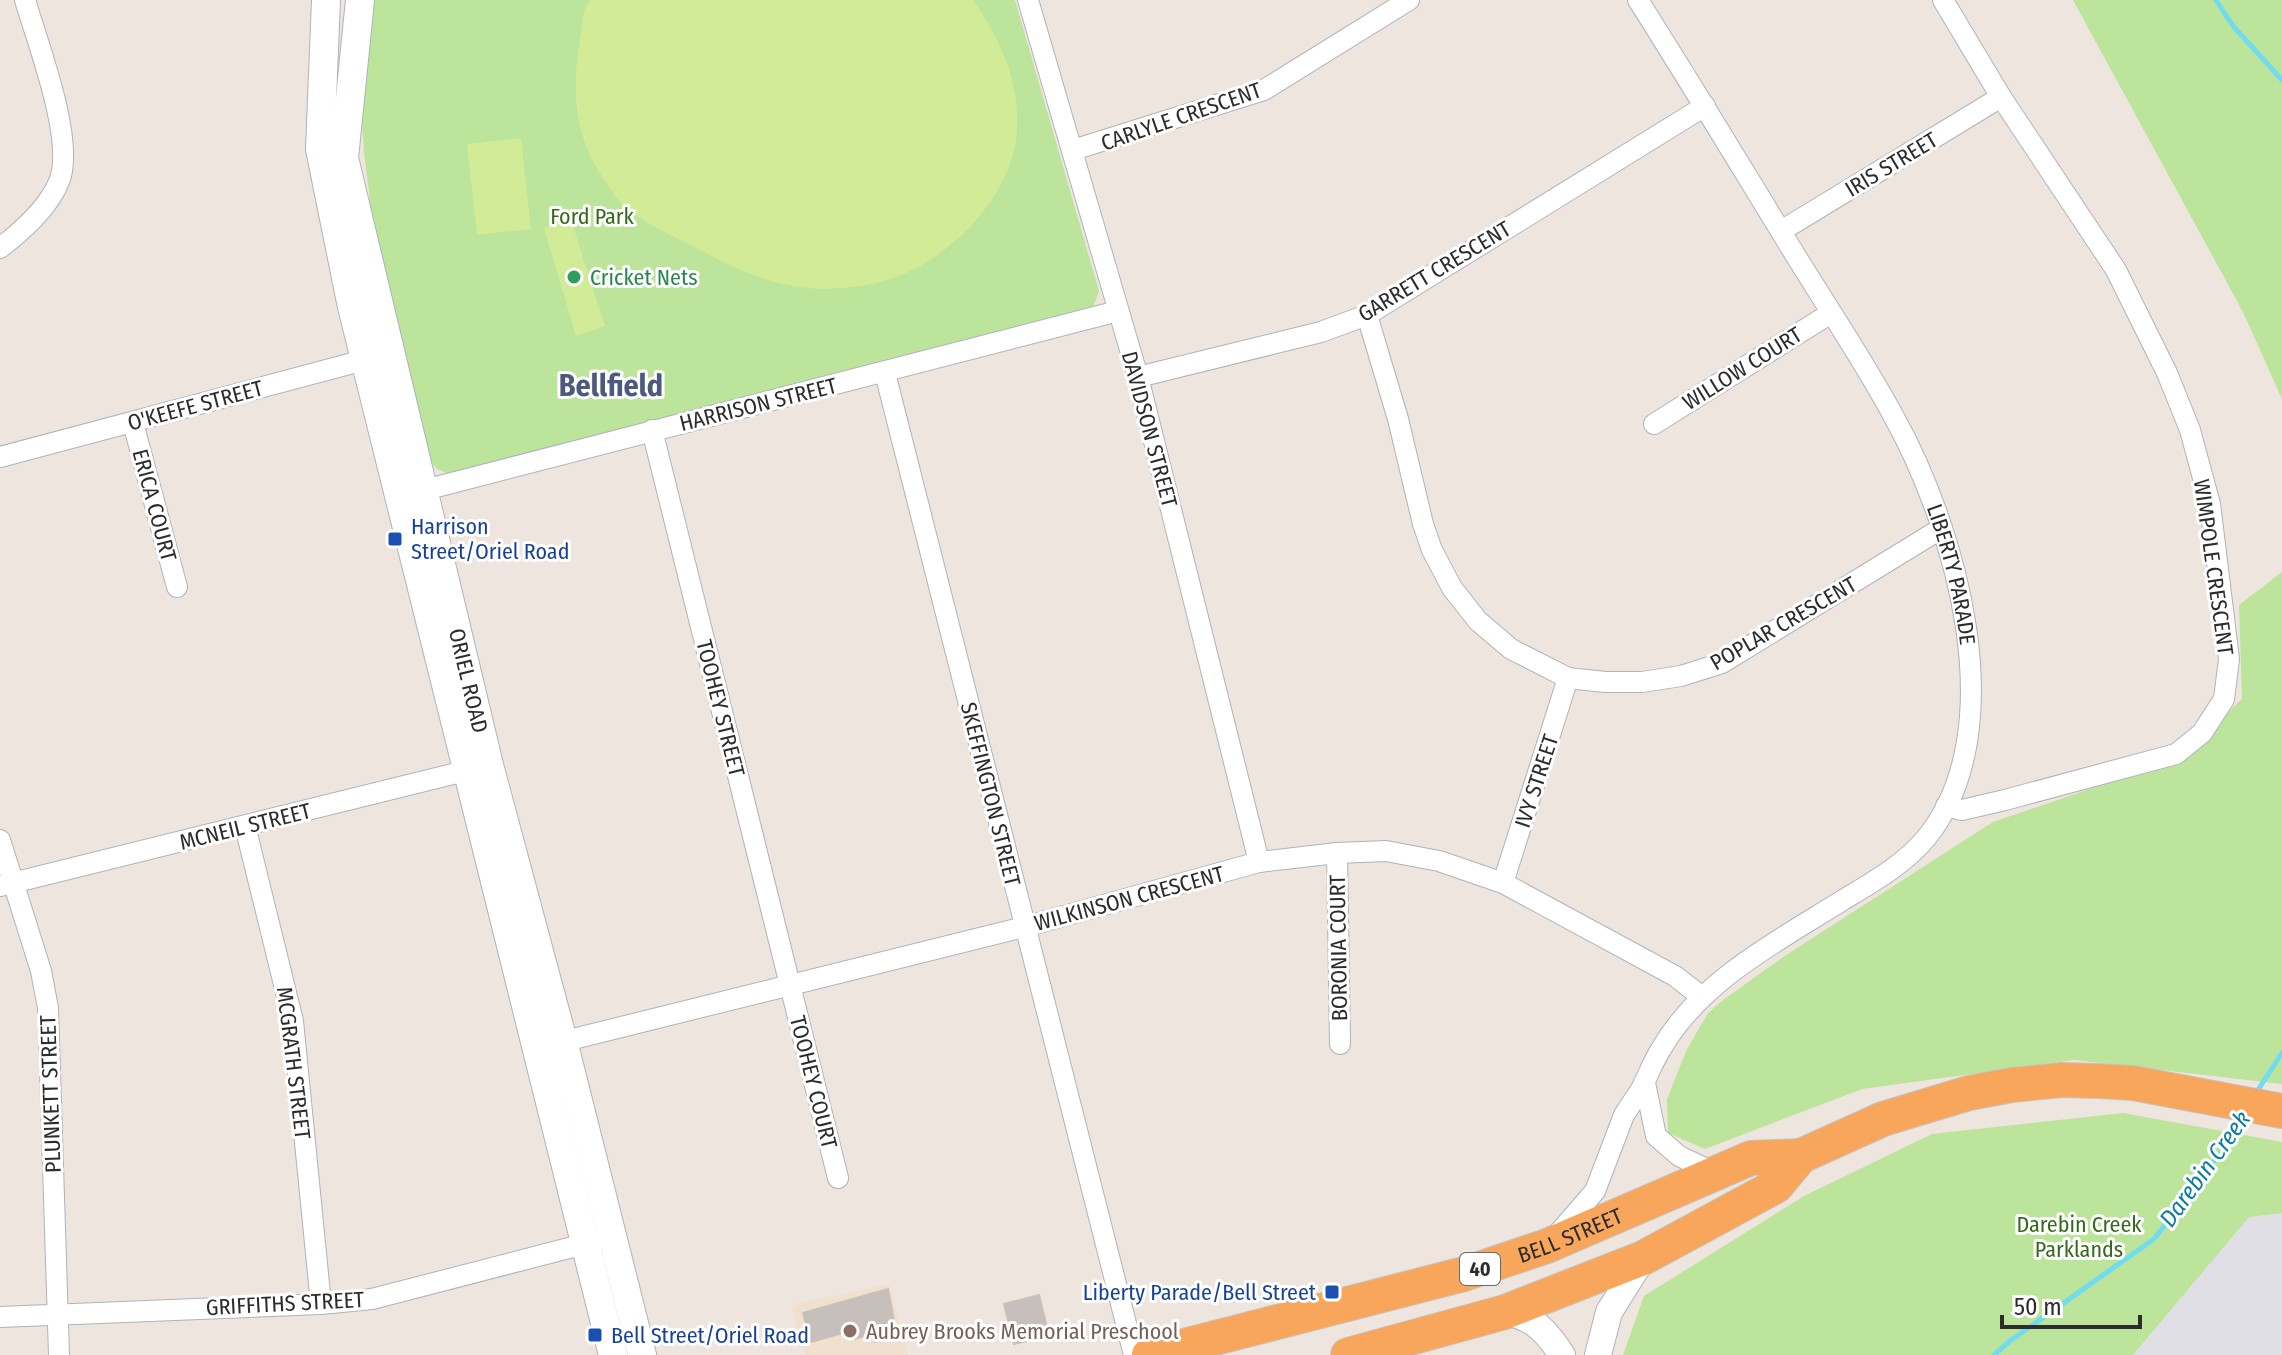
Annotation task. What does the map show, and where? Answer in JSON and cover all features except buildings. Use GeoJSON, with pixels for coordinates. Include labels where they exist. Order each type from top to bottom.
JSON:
{"type":"FeatureCollection","features":[{"type":"Feature","properties":{"kind":"highway","name":"BELL STREET"},"geometry":{"type":"LineString","coordinates":[[1149,1355],[1464,1274],[1547,1246],[1751,1158],[1801,1156],[1883,1119],[1969,1093],[2062,1080],[2133,1083],[2282,1111]]}},
{"type":"Feature","properties":{"kind":"highway","name":"BELL STREET"},"geometry":{"type":"LineString","coordinates":[[1355,1353],[1505,1312],[1643,1258],[1776,1186],[1801,1156]]}},
{"type":"Feature","properties":{"kind":"highway"},"geometry":{"type":"LineString","coordinates":[[1354,1302],[1355,1353]]}},
{"type":"Feature","properties":{"kind":"main road","name":"ORIEL ROAD"},"geometry":{"type":"LineString","coordinates":[[326,0],[320,149],[378,356],[478,767],[535,1050],[598,1241],[642,1355]]}},
{"type":"Feature","properties":{"kind":"main road","name":"ORIEL ROAD"},"geometry":{"type":"LineString","coordinates":[[360,0],[344,158],[378,356]]}},
{"type":"Feature","properties":{"kind":"main road","name":"ORIEL ROAD"},"geometry":{"type":"LineString","coordinates":[[478,767],[563,1041],[598,1241],[613,1355]]}},
{"type":"Feature","properties":{"kind":"street"},"geometry":{"type":"LineString","coordinates":[[0,248],[39,212],[59,182],[65,159],[58,116],[25,0]]}},
{"type":"Feature","properties":{"kind":"street","name":"DAVIDSON STREET"},"geometry":{"type":"LineString","coordinates":[[1028,0],[1138,377],[1259,862]]}},
{"type":"Feature","properties":{"kind":"street","name":"CARLYLE CRESCENT"},"geometry":{"type":"LineString","coordinates":[[1073,150],[1264,90],[1409,0]]}},
{"type":"Feature","properties":{"kind":"street","name":"LIBERTY PARADE"},"geometry":{"type":"LineString","coordinates":[[1547,1246],[1595,1191],[1624,1115],[1661,1048],[1702,997],[1732,971],[1901,862],[1927,837],[1959,780],[1971,725],[1972,691],[1960,595],[1942,528],[1895,417],[1638,0]]}},
{"type":"Feature","properties":{"kind":"street","name":"WIMPOLE CRESCENT"},"geometry":{"type":"LineString","coordinates":[[1943,0],[2001,97],[2116,270],[2167,373],[2190,430],[2210,504],[2229,659],[2224,699],[2202,733],[2176,754],[1962,810],[1946,806]]}},
{"type":"Feature","properties":{"kind":"street","name":"IRIS STREET"},"geometry":{"type":"LineString","coordinates":[[1781,231],[2001,97]]}},
{"type":"Feature","properties":{"kind":"street","name":"GARRETT CRESCENT"},"geometry":{"type":"LineString","coordinates":[[1138,377],[1321,332],[1367,315],[1705,106]]}},
{"type":"Feature","properties":{"kind":"street","name":"HARRISON STREET"},"geometry":{"type":"LineString","coordinates":[[410,493],[1118,311]]}},
{"type":"Feature","properties":{"kind":"street","name":"WILLOW COURT"},"geometry":{"type":"LineString","coordinates":[[1654,424],[1831,313]]}},
{"type":"Feature","properties":{"kind":"street","name":"POPLAR CRESCENT"},"geometry":{"type":"LineString","coordinates":[[1367,315],[1398,419],[1423,524],[1432,550],[1452,588],[1478,621],[1511,649],[1568,678],[1642,682],[1681,676],[1722,663],[1942,528]]}},
{"type":"Feature","properties":{"kind":"street","name":"O'KEEFE STREET"},"geometry":{"type":"LineString","coordinates":[[0,457],[378,356]]}},
{"type":"Feature","properties":{"kind":"street","name":"SKEFFINGTON STREET"},"geometry":{"type":"LineString","coordinates":[[885,373],[1134,1355]]}},
{"type":"Feature","properties":{"kind":"street","name":"ERICA COURT"},"geometry":{"type":"LineString","coordinates":[[133,423],[177,587]]}},
{"type":"Feature","properties":{"kind":"street","name":"TOOHEY STREET"},"geometry":{"type":"LineString","coordinates":[[652,430],[791,986]]}},
{"type":"Feature","properties":{"kind":"street","name":"IVY STREET"},"geometry":{"type":"LineString","coordinates":[[1503,883],[1568,678]]}},
{"type":"Feature","properties":{"kind":"street","name":"MCNEIL STREET"},"geometry":{"type":"LineString","coordinates":[[7,885],[478,767]]}},
{"type":"Feature","properties":{"kind":"street","name":"MCGRATH STREET"},"geometry":{"type":"LineString","coordinates":[[245,826],[293,1021],[321,1304]]}},
{"type":"Feature","properties":{"kind":"street","name":"PLUNKETT STREET"},"geometry":{"type":"LineString","coordinates":[[0,840],[7,885],[41,971],[48,1008],[59,1355]]}},
{"type":"Feature","properties":{"kind":"street","name":"WILKINSON CRESCENT"},"geometry":{"type":"LineString","coordinates":[[535,1050],[1024,927],[1259,862],[1337,853],[1386,851],[1426,858],[1503,883],[1675,976],[1702,997]]}},
{"type":"Feature","properties":{"kind":"street","name":"BORONIA COURT"},"geometry":{"type":"LineString","coordinates":[[1337,853],[1340,1044]]}},
{"type":"Feature","properties":{"kind":"street","name":"TOOHEY COURT"},"geometry":{"type":"LineString","coordinates":[[791,986],[838,1178]]}},
{"type":"Feature","properties":{"kind":"street"},"geometry":{"type":"LineString","coordinates":[[1643,1085],[1645,1083],[1656,1136],[1679,1156],[1717,1174]]}},
{"type":"Feature","properties":{"kind":"street","name":"GRIFFITHS STREET"},"geometry":{"type":"LineString","coordinates":[[0,1317],[321,1304],[372,1299],[598,1241]]}},
{"type":"Feature","properties":{"kind":"street"},"geometry":{"type":"LineString","coordinates":[[1598,1355],[1609,1312],[1643,1258]]}},
{"type":"Feature","properties":{"kind":"street"},"geometry":{"type":"LineString","coordinates":[[1505,1312],[1532,1320],[1543,1329],[1562,1355]]}},
{"type":"Feature","properties":{"kind":"shaded area"},"geometry":{"type":"Polygon","coordinates":[[[2282,1213],[2282,1355],[2133,1355],[2249,1217],[2282,1213]]]}},
{"type":"Feature","properties":{"kind":"shaded area","name":"Aubrey Brooks Memorial Preschool"},"geometry":{"type":"Polygon","coordinates":[[[889,1284],[908,1355],[805,1355],[792,1307],[889,1284]]]}},
{"type":"Feature","properties":{"kind":"green space","name":"Ford Park"},"geometry":{"type":"Polygon","coordinates":[[[369,0],[1015,0],[1099,291],[1094,305],[1083,314],[449,474],[437,469],[427,458],[375,240],[364,153],[360,87],[369,0]]]}},
{"type":"Feature","properties":{"kind":"green space"},"geometry":{"type":"Polygon","coordinates":[[[590,0],[973,0],[1000,45],[1015,94],[1017,130],[1013,154],[1004,178],[975,222],[956,241],[913,270],[890,279],[857,287],[810,288],[770,281],[718,260],[648,223],[624,206],[593,161],[578,119],[576,98],[581,32],[585,8],[590,0]]]}},
{"type":"Feature","properties":{"kind":"green space"},"geometry":{"type":"Polygon","coordinates":[[[2073,0],[2282,0],[2282,399],[2243,312],[2073,0]]]}},
{"type":"Feature","properties":{"kind":"green space"},"geometry":{"type":"Polygon","coordinates":[[[521,138],[531,229],[477,235],[467,144],[521,138]]]}},
{"type":"Feature","properties":{"kind":"green space","name":"Cricket Nets"},"geometry":{"type":"Polygon","coordinates":[[[571,220],[605,326],[576,336],[544,228],[571,220]]]}},
{"type":"Feature","properties":{"kind":"green space"},"geometry":{"type":"Polygon","coordinates":[[[2282,572],[2282,1084],[2075,1060],[1862,1089],[1705,1149],[1668,1133],[1667,1099],[1687,1049],[1708,1013],[1723,1000],[1783,957],[1993,822],[2177,759],[2242,699],[2239,605],[2282,572]]]}},
{"type":"Feature","properties":{"kind":"green space","name":"Darebin Creek Parklands"},"geometry":{"type":"Polygon","coordinates":[[[2123,1113],[2282,1142],[2282,1213],[2249,1217],[2133,1355],[1623,1355],[1644,1296],[1804,1196],[1932,1134],[2123,1113]]]}},
{"type":"Feature","properties":{"kind":"waterway","name":"Darebin Creek"},"geometry":{"type":"LineString","coordinates":[[2216,0],[2233,26],[2282,80]]}},
{"type":"Feature","properties":{"kind":"waterway","name":"Darebin Creek"},"geometry":{"type":"LineString","coordinates":[[2256,1093],[2282,1053]]}},
{"type":"Feature","properties":{"kind":"waterway","name":"Darebin Creek"},"geometry":{"type":"LineString","coordinates":[[1994,1355],[2154,1239],[2234,1135],[2245,1116]]}},
{"type":"Feature","properties":{"kind":"place","name":"Cricket Nets"},"geometry":{"type":"Point","coordinates":[574,277]}},
{"type":"Feature","properties":{"kind":"place","name":"Harrison Street/Oriel Road"},"geometry":{"type":"Point","coordinates":[395,539]}},
{"type":"Feature","properties":{"kind":"place","name":"Liberty Parade/Bell Street"},"geometry":{"type":"Point","coordinates":[1332,1292]}},
{"type":"Feature","properties":{"kind":"place","name":"Aubrey Brooks Memorial Preschool"},"geometry":{"type":"Point","coordinates":[850,1331]}},
{"type":"Feature","properties":{"kind":"place","name":"Bell Street/Oriel Road"},"geometry":{"type":"Point","coordinates":[595,1335]}},
{"type":"Feature","properties":{"kind":"district","name":"Bellfield"},"geometry":{"type":"Point","coordinates":[611,386]}}]}
